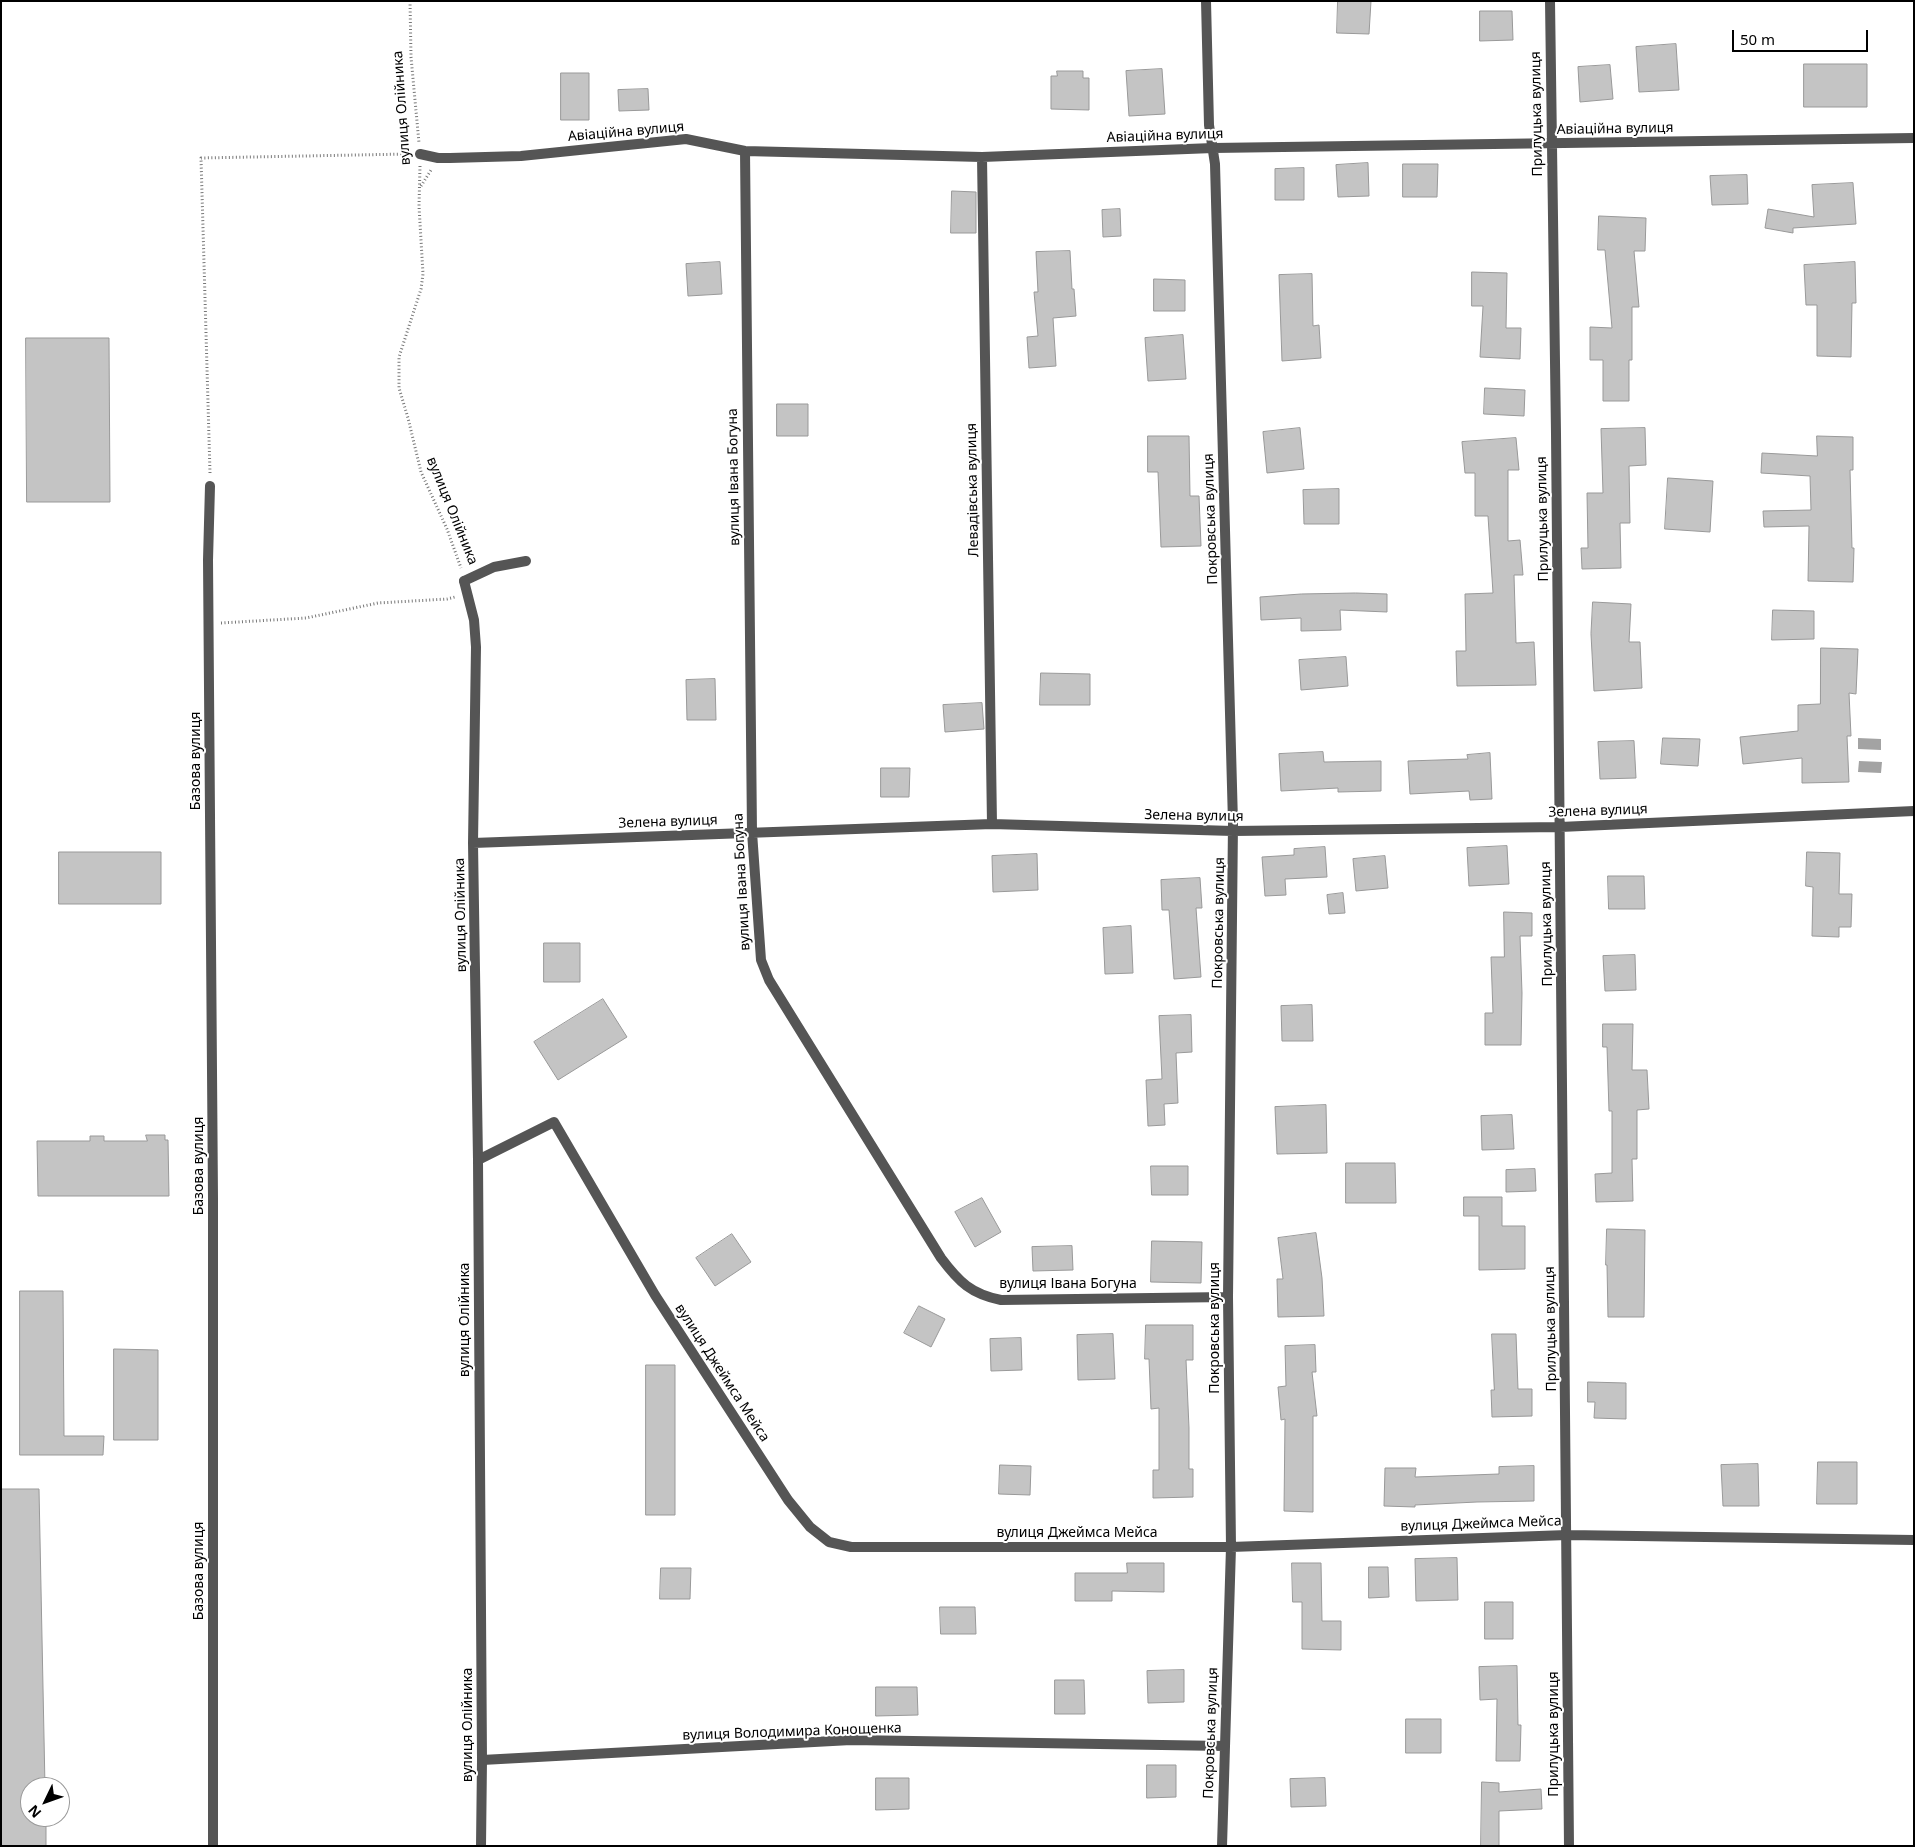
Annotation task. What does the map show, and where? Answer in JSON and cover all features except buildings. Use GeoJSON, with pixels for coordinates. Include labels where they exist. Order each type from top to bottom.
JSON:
{"type":"FeatureCollection","features":[{"type":"Feature","properties":{"kind":"street","name":"Покровська вулиця"},"geometry":{"type":"LineString","coordinates":[[1206,1],[1209,125],[1216,174],[1233,831],[1228,1297],[1231,1547],[1222,1846]]}},
{"type":"Feature","properties":{"kind":"street","name":"Прилуцька вулиця"},"geometry":{"type":"LineString","coordinates":[[1550,1],[1556,434],[1569,1846]]}},
{"type":"Feature","properties":{"kind":"street","name":"Авіаційна вулиця"},"geometry":{"type":"LineString","coordinates":[[420,154],[438,158],[520,156],[686,139],[745,151],[982,157],[1213,148],[1914,138]]}},
{"type":"Feature","properties":{"kind":"street","name":"вулиця Івана Богуна"},"geometry":{"type":"LineString","coordinates":[[745,151],[752,832],[761,960],[769,980],[940,1258],[953,1275],[968,1288],[983,1296],[1001,1300],[1228,1297]]}},
{"type":"Feature","properties":{"kind":"street","name":"Левадівська вулиця"},"geometry":{"type":"LineString","coordinates":[[982,157],[992,824]]}},
{"type":"Feature","properties":{"kind":"street","name":"Базова вулиця"},"geometry":{"type":"LineString","coordinates":[[210,486],[208,624],[213,1188],[213,1846]]}},
{"type":"Feature","properties":{"kind":"street"},"geometry":{"type":"LineString","coordinates":[[464,581],[494,567],[526,561]]}},
{"type":"Feature","properties":{"kind":"street","name":"вулиця Олійника"},"geometry":{"type":"LineString","coordinates":[[464,581],[474,620],[476,646],[473,843],[478,1160],[481,1846]]}},
{"type":"Feature","properties":{"kind":"street","name":"Зелена вулиця"},"geometry":{"type":"LineString","coordinates":[[473,843],[992,824],[1233,831],[1560,827],[1914,811]]}},
{"type":"Feature","properties":{"kind":"street","name":"вулиця Джеймса Мейса"},"geometry":{"type":"LineString","coordinates":[[478,1160],[554,1122],[655,1295],[788,1500],[810,1527],[829,1542],[851,1547],[1231,1547],[1567,1534],[1914,1540]]}},
{"type":"Feature","properties":{"kind":"street","name":"вулиця Володимира Конощенка"},"geometry":{"type":"LineString","coordinates":[[482,1760],[852,1740],[1224,1746]]}},
{"type":"Feature","properties":{"kind":"path","name":"вулиця Олійника"},"geometry":{"type":"LineString","coordinates":[[410,1],[411,56],[420,154],[419,206],[423,274],[421,289],[400,357],[399,388],[410,424],[416,459],[447,528],[464,581]]}},
{"type":"Feature","properties":{"kind":"path"},"geometry":{"type":"LineString","coordinates":[[210,486],[201,158],[420,154]]}},
{"type":"Feature","properties":{"kind":"path"},"geometry":{"type":"LineString","coordinates":[[208,624],[306,618],[378,603],[447,599],[468,594]]}},
{"type":"Feature","properties":{"kind":"shaded area"},"geometry":{"type":"Polygon","coordinates":[[[1858,738],[1881,739],[1881,750],[1858,749],[1858,738]]]}},
{"type":"Feature","properties":{"kind":"shaded area"},"geometry":{"type":"Polygon","coordinates":[[[1859,761],[1882,762],[1881,773],[1858,772],[1859,761]]]}}]}
